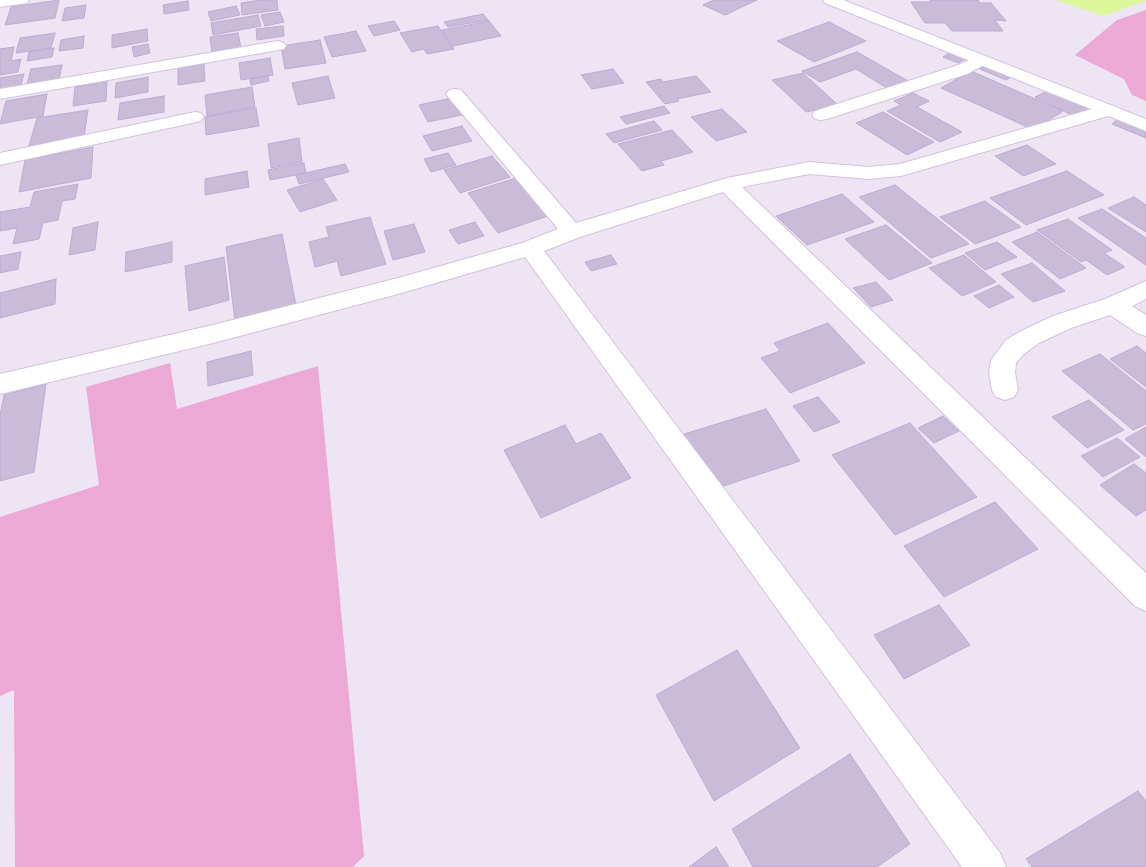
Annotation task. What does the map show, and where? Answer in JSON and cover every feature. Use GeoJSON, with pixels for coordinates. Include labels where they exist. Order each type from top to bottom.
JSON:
{"type":"FeatureCollection","features":[{"type":"Feature","properties":{"kind":"street"},"geometry":{"type":"LineString","coordinates":[[0,4],[22,0]]}},
{"type":"Feature","properties":{"kind":"street"},"geometry":{"type":"LineString","coordinates":[[830,0],[1146,125]]}},
{"type":"Feature","properties":{"kind":"street"},"geometry":{"type":"LineString","coordinates":[[0,94],[278,46]]}},
{"type":"Feature","properties":{"kind":"street"},"geometry":{"type":"LineString","coordinates":[[821,115],[961,70],[982,60]]}},
{"type":"Feature","properties":{"kind":"street"},"geometry":{"type":"LineString","coordinates":[[455,94],[572,232]]}},
{"type":"Feature","properties":{"kind":"street"},"geometry":{"type":"LineString","coordinates":[[0,384],[231,330],[398,286],[530,248],[572,232],[727,184],[809,168],[869,173],[901,170],[1109,110]]}},
{"type":"Feature","properties":{"kind":"street"},"geometry":{"type":"LineString","coordinates":[[0,159],[195,117]]}},
{"type":"Feature","properties":{"kind":"street"},"geometry":{"type":"LineString","coordinates":[[727,184],[1146,595]]}},
{"type":"Feature","properties":{"kind":"street"},"geometry":{"type":"LineString","coordinates":[[530,248],[986,867]]}},
{"type":"Feature","properties":{"kind":"street"},"geometry":{"type":"LineString","coordinates":[[1005,390],[1002,373],[1004,360],[1015,347],[1030,337],[1062,322],[1113,305],[1146,289]]}},
{"type":"Feature","properties":{"kind":"street"},"geometry":{"type":"LineString","coordinates":[[1113,305],[1146,327]]}},
{"type":"Feature","properties":{"kind":"shaded area"},"geometry":{"type":"Polygon","coordinates":[[[1056,0],[1146,0],[1146,1],[1103,16],[1056,0]]]}},
{"type":"Feature","properties":{"kind":"shaded area"},"geometry":{"type":"Polygon","coordinates":[[[1146,10],[1146,101],[1132,95],[1124,79],[1075,55],[1117,20],[1146,10]]]}},
{"type":"Feature","properties":{"kind":"shaded area"},"geometry":{"type":"Polygon","coordinates":[[[170,363],[177,409],[318,366],[364,856],[353,867],[15,867],[14,690],[0,696],[0,517],[99,485],[86,387],[170,363]]]}},
{"type":"Feature","properties":{"kind":"building"},"geometry":{"type":"Polygon","coordinates":[[[59,0],[55,18],[5,25],[11,7],[59,0]]]}},
{"type":"Feature","properties":{"kind":"building"},"geometry":{"type":"Polygon","coordinates":[[[277,0],[278,10],[242,15],[241,3],[277,0]]]}},
{"type":"Feature","properties":{"kind":"building"},"geometry":{"type":"Polygon","coordinates":[[[714,0],[757,0],[725,15],[703,5],[714,0]]]}},
{"type":"Feature","properties":{"kind":"building"},"geometry":{"type":"Polygon","coordinates":[[[930,0],[978,0],[980,3],[991,3],[1006,21],[995,20],[1003,31],[952,31],[945,23],[925,23],[911,2],[931,2],[930,0]]]}},
{"type":"Feature","properties":{"kind":"building"},"geometry":{"type":"Polygon","coordinates":[[[188,1],[189,10],[164,14],[163,5],[188,1]]]}},
{"type":"Feature","properties":{"kind":"building"},"geometry":{"type":"Polygon","coordinates":[[[86,5],[84,18],[62,21],[65,8],[86,5]]]}},
{"type":"Feature","properties":{"kind":"building"},"geometry":{"type":"Polygon","coordinates":[[[236,6],[240,15],[211,21],[208,12],[236,6]]]}},
{"type":"Feature","properties":{"kind":"building"},"geometry":{"type":"Polygon","coordinates":[[[280,12],[284,22],[265,26],[261,15],[280,12]]]}},
{"type":"Feature","properties":{"kind":"building"},"geometry":{"type":"Polygon","coordinates":[[[483,14],[488,20],[448,27],[444,22],[483,14]]]}},
{"type":"Feature","properties":{"kind":"building"},"geometry":{"type":"Polygon","coordinates":[[[258,15],[261,26],[213,35],[211,23],[258,15]]]}},
{"type":"Feature","properties":{"kind":"building"},"geometry":{"type":"Polygon","coordinates":[[[394,21],[400,30],[374,36],[368,26],[394,21]]]}},
{"type":"Feature","properties":{"kind":"building"},"geometry":{"type":"Polygon","coordinates":[[[489,21],[501,36],[453,46],[442,30],[489,21]]]}},
{"type":"Feature","properties":{"kind":"building"},"geometry":{"type":"Polygon","coordinates":[[[829,22],[866,41],[814,62],[777,41],[829,22]]]}},
{"type":"Feature","properties":{"kind":"building"},"geometry":{"type":"Polygon","coordinates":[[[283,26],[284,36],[257,40],[256,29],[283,26]]]}},
{"type":"Feature","properties":{"kind":"building"},"geometry":{"type":"Polygon","coordinates":[[[438,26],[454,49],[427,54],[424,49],[412,52],[400,33],[438,26]]]}},
{"type":"Feature","properties":{"kind":"building"},"geometry":{"type":"Polygon","coordinates":[[[147,29],[148,41],[112,48],[112,35],[147,29]]]}},
{"type":"Feature","properties":{"kind":"building"},"geometry":{"type":"Polygon","coordinates":[[[356,31],[366,51],[332,57],[324,37],[356,31]]]}},
{"type":"Feature","properties":{"kind":"building"},"geometry":{"type":"Polygon","coordinates":[[[55,33],[51,48],[16,53],[20,38],[55,33]]]}},
{"type":"Feature","properties":{"kind":"building"},"geometry":{"type":"Polygon","coordinates":[[[238,33],[241,48],[212,53],[210,37],[238,33]]]}},
{"type":"Feature","properties":{"kind":"building"},"geometry":{"type":"Polygon","coordinates":[[[84,36],[83,48],[59,51],[61,40],[84,36]]]}},
{"type":"Feature","properties":{"kind":"building"},"geometry":{"type":"Polygon","coordinates":[[[320,40],[326,63],[285,69],[281,46],[320,40]]]}},
{"type":"Feature","properties":{"kind":"building"},"geometry":{"type":"Polygon","coordinates":[[[148,44],[150,53],[134,57],[132,47],[148,44]]]}},
{"type":"Feature","properties":{"kind":"building"},"geometry":{"type":"Polygon","coordinates":[[[14,47],[11,61],[21,59],[18,72],[0,75],[0,49],[14,47]]]}},
{"type":"Feature","properties":{"kind":"building"},"geometry":{"type":"Polygon","coordinates":[[[54,48],[52,57],[27,61],[29,52],[54,48]]]}},
{"type":"Feature","properties":{"kind":"building"},"geometry":{"type":"Polygon","coordinates":[[[952,51],[968,58],[958,63],[943,57],[952,51]]]}},
{"type":"Feature","properties":{"kind":"building"},"geometry":{"type":"Polygon","coordinates":[[[857,52],[910,82],[890,90],[856,69],[820,82],[802,71],[857,52]]]}},
{"type":"Feature","properties":{"kind":"building"},"geometry":{"type":"Polygon","coordinates":[[[270,58],[273,75],[241,80],[239,63],[270,58]]]}},
{"type":"Feature","properties":{"kind":"building"},"geometry":{"type":"Polygon","coordinates":[[[204,64],[205,81],[178,85],[178,68],[204,64]]]}},
{"type":"Feature","properties":{"kind":"building"},"geometry":{"type":"Polygon","coordinates":[[[62,65],[59,79],[27,84],[31,69],[62,65]]]}},
{"type":"Feature","properties":{"kind":"building"},"geometry":{"type":"Polygon","coordinates":[[[987,65],[1013,76],[1006,80],[980,69],[987,65]]]}},
{"type":"Feature","properties":{"kind":"building"},"geometry":{"type":"Polygon","coordinates":[[[613,69],[624,83],[592,89],[581,75],[613,69]]]}},
{"type":"Feature","properties":{"kind":"building"},"geometry":{"type":"Polygon","coordinates":[[[971,71],[1063,111],[1034,130],[941,88],[971,71]]]}},
{"type":"Feature","properties":{"kind":"building"},"geometry":{"type":"Polygon","coordinates":[[[803,73],[838,105],[806,112],[772,80],[803,73]]]}},
{"type":"Feature","properties":{"kind":"building"},"geometry":{"type":"Polygon","coordinates":[[[24,74],[20,89],[0,92],[0,78],[24,74]]]}},
{"type":"Feature","properties":{"kind":"building"},"geometry":{"type":"Polygon","coordinates":[[[268,76],[269,81],[251,85],[250,79],[268,76]]]}},
{"type":"Feature","properties":{"kind":"building"},"geometry":{"type":"Polygon","coordinates":[[[328,76],[335,98],[298,105],[292,83],[328,76]]]}},
{"type":"Feature","properties":{"kind":"building"},"geometry":{"type":"Polygon","coordinates":[[[696,76],[711,92],[677,99],[679,101],[665,104],[646,82],[661,79],[663,82],[696,76]]]}},
{"type":"Feature","properties":{"kind":"building"},"geometry":{"type":"Polygon","coordinates":[[[148,77],[148,92],[115,98],[116,83],[148,77]]]}},
{"type":"Feature","properties":{"kind":"building"},"geometry":{"type":"Polygon","coordinates":[[[107,82],[106,101],[73,106],[75,87],[107,82]]]}},
{"type":"Feature","properties":{"kind":"building"},"geometry":{"type":"Polygon","coordinates":[[[252,87],[255,107],[207,116],[205,95],[252,87]]]}},
{"type":"Feature","properties":{"kind":"building"},"geometry":{"type":"Polygon","coordinates":[[[1049,90],[1091,111],[1078,118],[1035,97],[1049,90]]]}},
{"type":"Feature","properties":{"kind":"building"},"geometry":{"type":"Polygon","coordinates":[[[913,93],[929,101],[917,107],[962,132],[940,142],[887,111],[901,105],[894,101],[913,93]]]}},
{"type":"Feature","properties":{"kind":"building"},"geometry":{"type":"Polygon","coordinates":[[[47,94],[43,116],[0,124],[6,101],[47,94]]]}},
{"type":"Feature","properties":{"kind":"building"},"geometry":{"type":"Polygon","coordinates":[[[164,96],[164,112],[118,120],[120,103],[164,96]]]}},
{"type":"Feature","properties":{"kind":"building"},"geometry":{"type":"Polygon","coordinates":[[[456,97],[466,114],[428,122],[419,105],[456,97]]]}},
{"type":"Feature","properties":{"kind":"building"},"geometry":{"type":"Polygon","coordinates":[[[664,106],[670,113],[626,124],[620,117],[664,106]]]}},
{"type":"Feature","properties":{"kind":"building"},"geometry":{"type":"Polygon","coordinates":[[[256,108],[259,126],[206,135],[205,117],[256,108]]]}},
{"type":"Feature","properties":{"kind":"building"},"geometry":{"type":"Polygon","coordinates":[[[722,109],[747,132],[716,141],[691,117],[722,109]]]}},
{"type":"Feature","properties":{"kind":"building"},"geometry":{"type":"Polygon","coordinates":[[[88,110],[84,137],[29,146],[37,118],[88,110]]]}},
{"type":"Feature","properties":{"kind":"building"},"geometry":{"type":"Polygon","coordinates":[[[883,112],[934,142],[907,155],[856,123],[883,112]]]}},
{"type":"Feature","properties":{"kind":"building"},"geometry":{"type":"Polygon","coordinates":[[[1120,117],[1146,128],[1146,138],[1112,124],[1120,117]]]}},
{"type":"Feature","properties":{"kind":"building"},"geometry":{"type":"Polygon","coordinates":[[[654,121],[662,130],[614,143],[606,134],[654,121]]]}},
{"type":"Feature","properties":{"kind":"building"},"geometry":{"type":"Polygon","coordinates":[[[462,126],[472,141],[432,151],[423,136],[462,126]]]}},
{"type":"Feature","properties":{"kind":"building"},"geometry":{"type":"Polygon","coordinates":[[[672,130],[693,152],[661,161],[664,165],[642,171],[618,144],[672,130]]]}},
{"type":"Feature","properties":{"kind":"building"},"geometry":{"type":"Polygon","coordinates":[[[299,138],[302,162],[271,168],[268,144],[299,138]]]}},
{"type":"Feature","properties":{"kind":"building"},"geometry":{"type":"Polygon","coordinates":[[[1027,145],[1056,164],[1023,176],[995,156],[1027,145]]]}},
{"type":"Feature","properties":{"kind":"building"},"geometry":{"type":"Polygon","coordinates":[[[93,147],[91,178],[19,192],[25,160],[93,147]]]}},
{"type":"Feature","properties":{"kind":"building"},"geometry":{"type":"Polygon","coordinates":[[[448,153],[456,165],[431,172],[424,159],[448,153]]]}},
{"type":"Feature","properties":{"kind":"building"},"geometry":{"type":"Polygon","coordinates":[[[492,156],[510,177],[460,193],[444,170],[492,156]]]}},
{"type":"Feature","properties":{"kind":"building"},"geometry":{"type":"Polygon","coordinates":[[[304,163],[306,173],[270,180],[268,170],[304,163]]]}},
{"type":"Feature","properties":{"kind":"building"},"geometry":{"type":"Polygon","coordinates":[[[345,164],[349,172],[299,184],[296,175],[345,164]]]}},
{"type":"Feature","properties":{"kind":"building"},"geometry":{"type":"Polygon","coordinates":[[[247,171],[249,187],[205,195],[205,179],[247,171]]]}},
{"type":"Feature","properties":{"kind":"building"},"geometry":{"type":"Polygon","coordinates":[[[1067,171],[1104,195],[1026,225],[990,198],[1067,171]]]}},
{"type":"Feature","properties":{"kind":"building"},"geometry":{"type":"Polygon","coordinates":[[[519,177],[551,215],[498,233],[468,193],[519,177]]]}},
{"type":"Feature","properties":{"kind":"building"},"geometry":{"type":"Polygon","coordinates":[[[323,179],[337,200],[300,212],[287,190],[323,179]]]}},
{"type":"Feature","properties":{"kind":"building"},"geometry":{"type":"Polygon","coordinates":[[[78,184],[75,199],[62,201],[58,220],[43,223],[39,239],[13,244],[17,228],[0,231],[0,212],[30,207],[34,192],[78,184]]]}},
{"type":"Feature","properties":{"kind":"building"},"geometry":{"type":"Polygon","coordinates":[[[895,185],[969,244],[931,258],[859,197],[895,185]]]}},
{"type":"Feature","properties":{"kind":"building"},"geometry":{"type":"Polygon","coordinates":[[[842,194],[874,222],[807,245],[776,216],[842,194]]]}},
{"type":"Feature","properties":{"kind":"building"},"geometry":{"type":"Polygon","coordinates":[[[1134,197],[1146,205],[1146,232],[1108,208],[1134,197]]]}},
{"type":"Feature","properties":{"kind":"building"},"geometry":{"type":"Polygon","coordinates":[[[985,201],[1021,227],[975,244],[940,217],[985,201]]]}},
{"type":"Feature","properties":{"kind":"building"},"geometry":{"type":"Polygon","coordinates":[[[1102,209],[1146,238],[1146,265],[1078,218],[1102,209]]]}},
{"type":"Feature","properties":{"kind":"building"},"geometry":{"type":"Polygon","coordinates":[[[370,217],[386,264],[341,276],[337,261],[315,267],[309,242],[329,237],[326,227],[370,217]]]}},
{"type":"Feature","properties":{"kind":"building"},"geometry":{"type":"Polygon","coordinates":[[[1068,219],[1112,250],[1104,253],[1125,267],[1107,275],[1086,260],[1081,262],[1037,230],[1068,219]]]}},
{"type":"Feature","properties":{"kind":"building"},"geometry":{"type":"Polygon","coordinates":[[[98,222],[95,250],[69,255],[73,228],[98,222]]]}},
{"type":"Feature","properties":{"kind":"building"},"geometry":{"type":"Polygon","coordinates":[[[475,222],[484,236],[458,244],[449,230],[475,222]]]}},
{"type":"Feature","properties":{"kind":"building"},"geometry":{"type":"Polygon","coordinates":[[[414,224],[425,252],[393,260],[384,231],[414,224]]]}},
{"type":"Feature","properties":{"kind":"building"},"geometry":{"type":"Polygon","coordinates":[[[886,225],[932,263],[889,280],[845,239],[886,225]]]}},
{"type":"Feature","properties":{"kind":"building"},"geometry":{"type":"Polygon","coordinates":[[[1037,232],[1086,268],[1060,279],[1012,242],[1037,232]]]}},
{"type":"Feature","properties":{"kind":"building"},"geometry":{"type":"Polygon","coordinates":[[[282,234],[296,305],[235,321],[226,247],[282,234]]]}},
{"type":"Feature","properties":{"kind":"building"},"geometry":{"type":"Polygon","coordinates":[[[172,242],[172,262],[125,272],[126,252],[172,242]]]}},
{"type":"Feature","properties":{"kind":"building"},"geometry":{"type":"Polygon","coordinates":[[[997,242],[1017,257],[985,270],[965,253],[997,242]]]}},
{"type":"Feature","properties":{"kind":"building"},"geometry":{"type":"Polygon","coordinates":[[[21,252],[18,269],[0,273],[0,256],[21,252]]]}},
{"type":"Feature","properties":{"kind":"building"},"geometry":{"type":"Polygon","coordinates":[[[611,255],[617,264],[591,271],[585,262],[611,255]]]}},
{"type":"Feature","properties":{"kind":"building"},"geometry":{"type":"Polygon","coordinates":[[[964,255],[996,282],[962,296],[929,268],[964,255]]]}},
{"type":"Feature","properties":{"kind":"building"},"geometry":{"type":"Polygon","coordinates":[[[224,257],[229,300],[189,311],[185,266],[224,257]]]}},
{"type":"Feature","properties":{"kind":"building"},"geometry":{"type":"Polygon","coordinates":[[[1032,263],[1065,291],[1033,302],[1001,274],[1032,263]]]}},
{"type":"Feature","properties":{"kind":"building"},"geometry":{"type":"Polygon","coordinates":[[[56,279],[55,304],[0,318],[0,293],[56,279]]]}},
{"type":"Feature","properties":{"kind":"building"},"geometry":{"type":"Polygon","coordinates":[[[876,282],[893,300],[871,307],[853,288],[876,282]]]}},
{"type":"Feature","properties":{"kind":"building"},"geometry":{"type":"Polygon","coordinates":[[[999,285],[1014,297],[989,308],[974,296],[999,285]]]}},
{"type":"Feature","properties":{"kind":"building"},"geometry":{"type":"Polygon","coordinates":[[[828,323],[865,363],[790,393],[761,358],[780,351],[774,343],[828,323]]]}},
{"type":"Feature","properties":{"kind":"building"},"geometry":{"type":"Polygon","coordinates":[[[1137,346],[1146,353],[1146,387],[1110,359],[1137,346]]]}},
{"type":"Feature","properties":{"kind":"building"},"geometry":{"type":"Polygon","coordinates":[[[251,351],[253,375],[208,386],[207,362],[251,351]]]}},
{"type":"Feature","properties":{"kind":"building"},"geometry":{"type":"Polygon","coordinates":[[[1100,354],[1146,391],[1146,424],[1133,430],[1062,371],[1100,354]]]}},
{"type":"Feature","properties":{"kind":"building"},"geometry":{"type":"Polygon","coordinates":[[[46,384],[34,472],[0,481],[0,415],[4,395],[46,384]]]}},
{"type":"Feature","properties":{"kind":"building"},"geometry":{"type":"Polygon","coordinates":[[[818,397],[840,422],[814,432],[793,406],[818,397]]]}},
{"type":"Feature","properties":{"kind":"building"},"geometry":{"type":"Polygon","coordinates":[[[1089,400],[1124,430],[1087,448],[1052,417],[1089,400]]]}},
{"type":"Feature","properties":{"kind":"building"},"geometry":{"type":"Polygon","coordinates":[[[766,409],[800,461],[714,489],[684,434],[766,409]]]}},
{"type":"Feature","properties":{"kind":"building"},"geometry":{"type":"Polygon","coordinates":[[[943,416],[959,431],[934,443],[918,428],[943,416]]]}},
{"type":"Feature","properties":{"kind":"building"},"geometry":{"type":"Polygon","coordinates":[[[910,423],[977,497],[895,535],[832,455],[910,423]]]}},
{"type":"Feature","properties":{"kind":"building"},"geometry":{"type":"Polygon","coordinates":[[[565,425],[576,444],[601,433],[631,478],[541,518],[504,450],[565,425]]]}},
{"type":"Feature","properties":{"kind":"building"},"geometry":{"type":"Polygon","coordinates":[[[1146,427],[1146,457],[1125,439],[1146,427]]]}},
{"type":"Feature","properties":{"kind":"building"},"geometry":{"type":"Polygon","coordinates":[[[1117,438],[1140,457],[1103,477],[1081,456],[1117,438]]]}},
{"type":"Feature","properties":{"kind":"building"},"geometry":{"type":"Polygon","coordinates":[[[1134,464],[1146,473],[1146,510],[1136,516],[1100,485],[1134,464]]]}},
{"type":"Feature","properties":{"kind":"building"},"geometry":{"type":"Polygon","coordinates":[[[995,502],[1038,549],[944,597],[904,546],[995,502]]]}},
{"type":"Feature","properties":{"kind":"building"},"geometry":{"type":"Polygon","coordinates":[[[939,605],[970,645],[904,679],[874,635],[939,605]]]}},
{"type":"Feature","properties":{"kind":"building"},"geometry":{"type":"Polygon","coordinates":[[[737,650],[800,748],[714,801],[656,695],[737,650]]]}},
{"type":"Feature","properties":{"kind":"building"},"geometry":{"type":"Polygon","coordinates":[[[850,754],[910,844],[877,867],[753,867],[732,829],[850,754]]]}},
{"type":"Feature","properties":{"kind":"building"},"geometry":{"type":"Polygon","coordinates":[[[1138,791],[1146,801],[1146,867],[1032,867],[1026,859],[1138,791]]]}},
{"type":"Feature","properties":{"kind":"building"},"geometry":{"type":"Polygon","coordinates":[[[716,847],[729,867],[689,867],[716,847]]]}}]}
